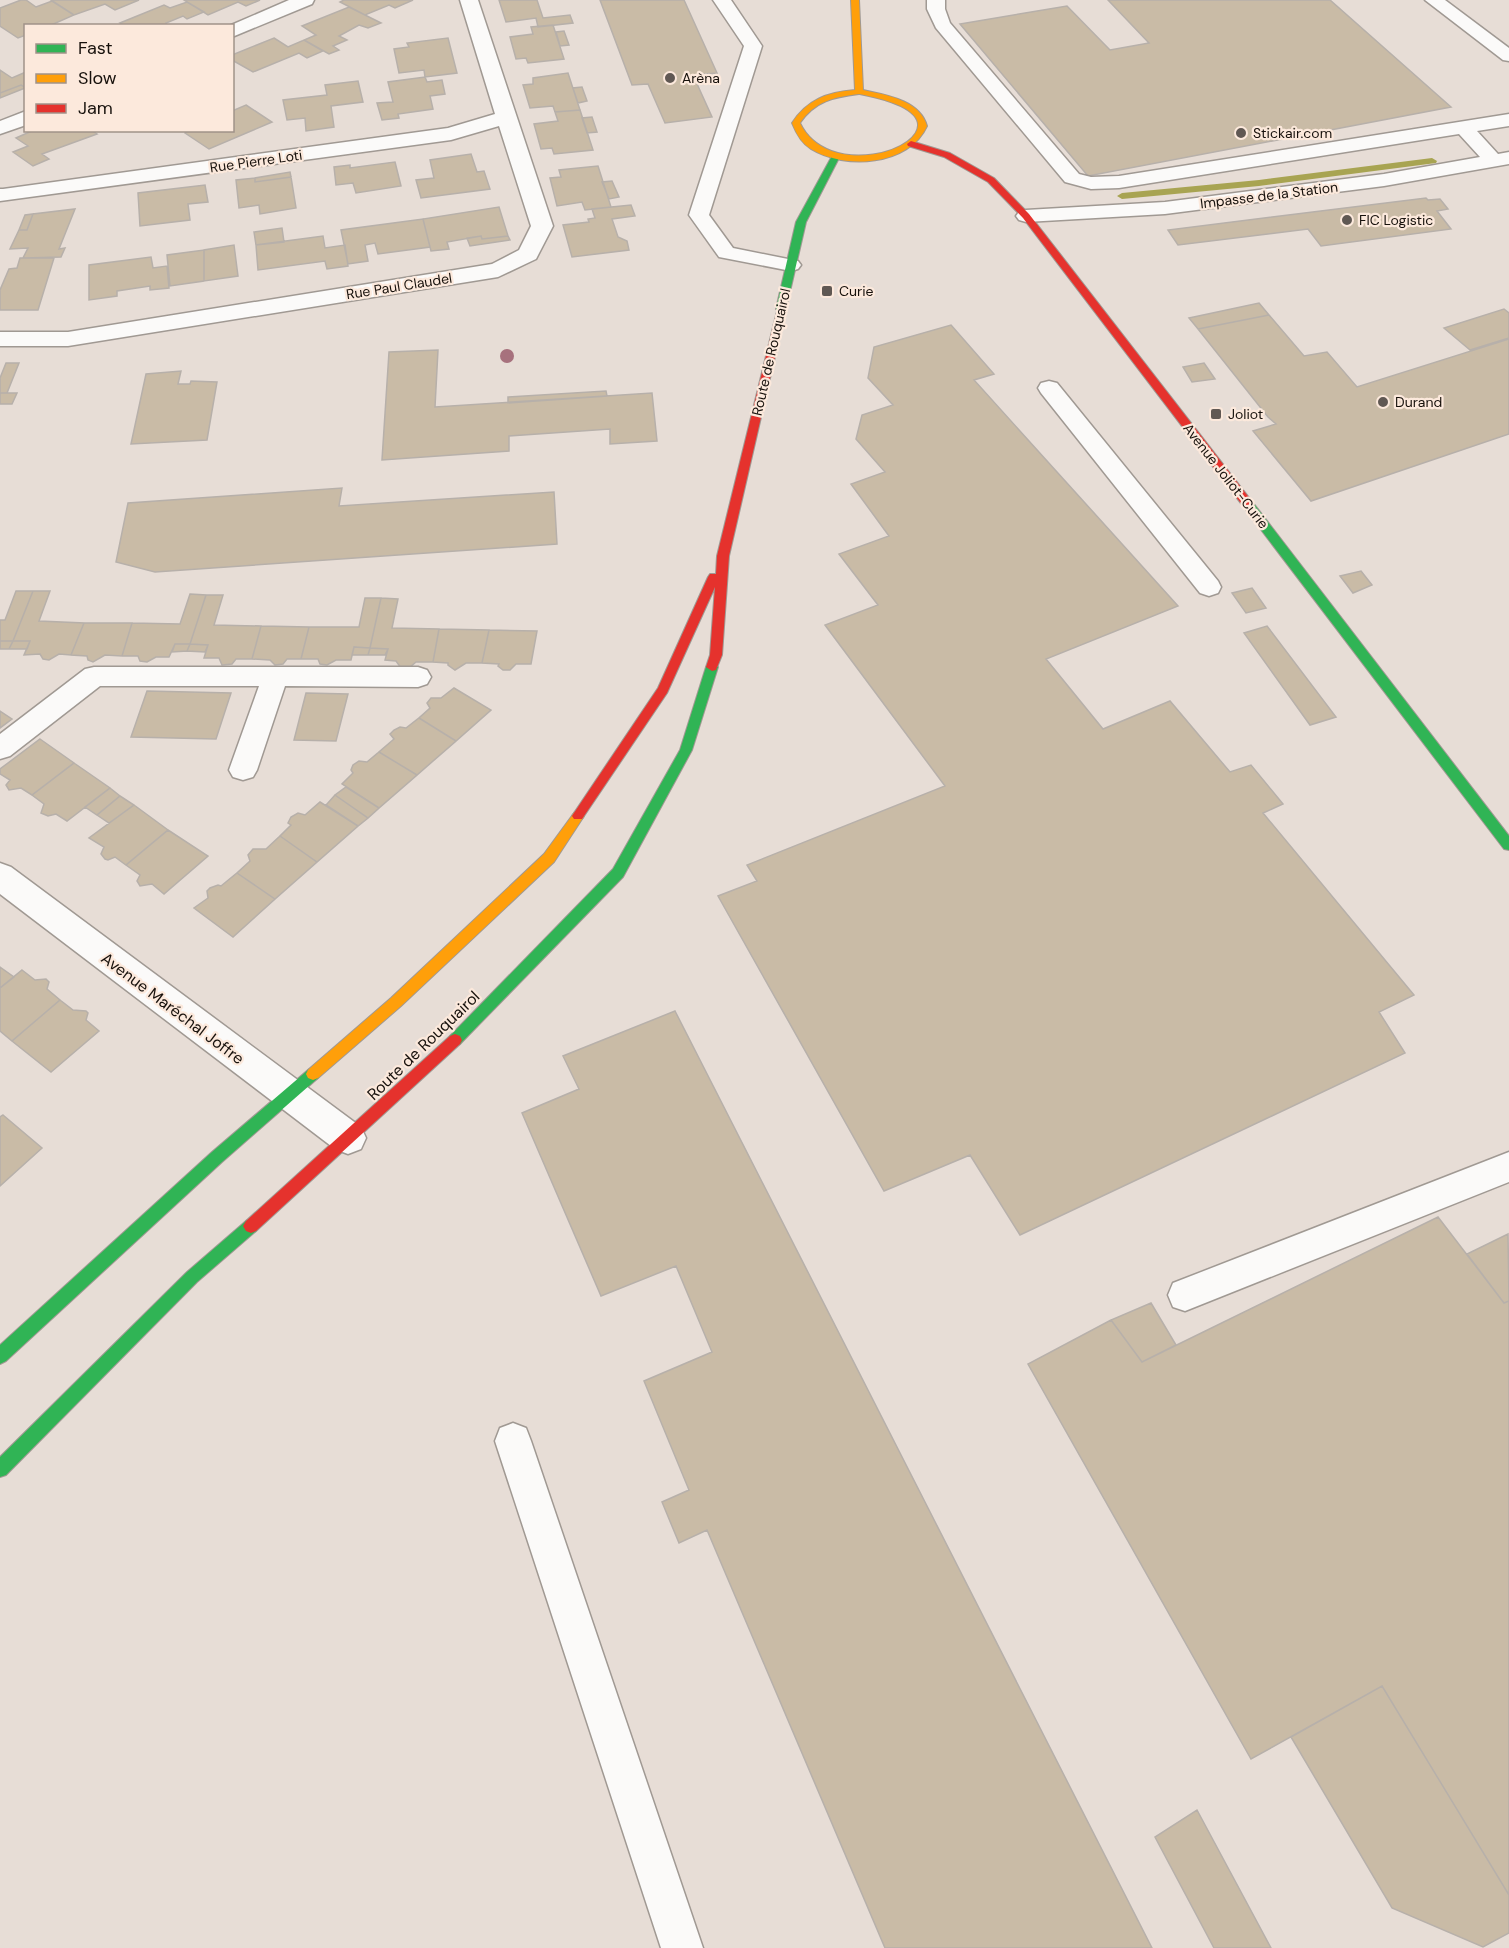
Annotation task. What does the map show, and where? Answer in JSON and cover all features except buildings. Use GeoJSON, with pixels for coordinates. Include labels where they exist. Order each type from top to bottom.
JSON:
{"type":"FeatureCollection","features":[{"type":"Feature","properties":{"kind":"street"},"geometry":{"type":"LineString","coordinates":[[234,29],[305,0]]}},
{"type":"Feature","properties":{"kind":"street","name":"Rue Paul Claudel"},"geometry":{"type":"LineString","coordinates":[[0,339],[68,339],[498,270],[528,254],[542,226],[469,0]]}},
{"type":"Feature","properties":{"kind":"street"},"geometry":{"type":"LineString","coordinates":[[855,0],[859,92]]}},
{"type":"Feature","properties":{"kind":"street"},"geometry":{"type":"LineString","coordinates":[[859,92],[882,95],[901,101],[915,111],[922,122],[921,134],[911,144],[897,152],[878,157],[836,156],[815,148],[801,136],[796,123],[801,111],[816,100],[836,94],[859,92]]}},
{"type":"Feature","properties":{"kind":"street","name":"Rue Pierre Loti"},"geometry":{"type":"LineString","coordinates":[[1,196],[451,134],[506,117]]}},
{"type":"Feature","properties":{"kind":"street"},"geometry":{"type":"LineString","coordinates":[[0,128],[24,118]]}},
{"type":"Feature","properties":{"kind":"street","name":"Avenue Joliot-Curie"},"geometry":{"type":"LineString","coordinates":[[911,144],[947,155],[991,180],[1026,216],[1509,845]]}},
{"type":"Feature","properties":{"kind":"street","name":"Route de Rouquairol"},"geometry":{"type":"LineString","coordinates":[[0,1469],[192,1277],[280,1201],[448,1047],[618,873],[686,750],[716,655],[723,556],[801,222],[836,156]]}},
{"type":"Feature","properties":{"kind":"street","name":"Route de Rouquairol"},"geometry":{"type":"LineString","coordinates":[[0,1356],[216,1157],[396,1002],[549,858],[663,690],[723,556]]}},
{"type":"Feature","properties":{"kind":"street","name":"Avenue Maréchal Joffre"},"geometry":{"type":"LineString","coordinates":[[0,876],[348,1138]]}},
{"type":"Feature","properties":{"kind":"lane"},"geometry":{"type":"LineString","coordinates":[[722,0],[753,46],[699,215],[726,254],[791,265]]}},
{"type":"Feature","properties":{"kind":"lane"},"geometry":{"type":"LineString","coordinates":[[936,0],[936,9],[942,24],[1065,172],[1080,180],[1119,182],[1509,120]]}},
{"type":"Feature","properties":{"kind":"lane"},"geometry":{"type":"LineString","coordinates":[[1434,0],[1509,56]]}},
{"type":"Feature","properties":{"kind":"lane"},"geometry":{"type":"LineString","coordinates":[[1463,128],[1502,159]]}},
{"type":"Feature","properties":{"kind":"lane","name":"Impasse de la Station"},"geometry":{"type":"LineString","coordinates":[[1026,216],[1165,208],[1384,180],[1502,159]]}},
{"type":"Feature","properties":{"kind":"lane"},"geometry":{"type":"LineString","coordinates":[[1049,388],[1209,587]]}},
{"type":"Feature","properties":{"kind":"lane"},"geometry":{"type":"LineString","coordinates":[[0,749],[94,676],[418,677]]}},
{"type":"Feature","properties":{"kind":"lane"},"geometry":{"type":"LineString","coordinates":[[243,770],[275,677]]}},
{"type":"Feature","properties":{"kind":"lane"},"geometry":{"type":"LineString","coordinates":[[1185,1295],[1509,1167]]}},
{"type":"Feature","properties":{"kind":"lane"},"geometry":{"type":"LineString","coordinates":[[513,1441],[682,1948]]}},
{"type":"Feature","properties":{"kind":"waterway"},"geometry":{"type":"LineString","coordinates":[[1122,196],[1259,183],[1432,161]]}},
{"type":"Feature","properties":{"kind":"traffic: fast"},"geometry":{"type":"LineString","coordinates":[[781,309],[801,222],[836,156]]}},
{"type":"Feature","properties":{"kind":"traffic: fast"},"geometry":{"type":"LineString","coordinates":[[1250,507],[1509,845]]}},
{"type":"Feature","properties":{"kind":"traffic: fast"},"geometry":{"type":"LineString","coordinates":[[455,1040],[618,873],[686,750],[712,667]]}},
{"type":"Feature","properties":{"kind":"traffic: fast"},"geometry":{"type":"LineString","coordinates":[[0,1356],[217,1157],[313,1074]]}},
{"type":"Feature","properties":{"kind":"traffic: fast"},"geometry":{"type":"LineString","coordinates":[[0,1469],[192,1277],[251,1226]]}},
{"type":"Feature","properties":{"kind":"traffic: slow"},"geometry":{"type":"LineString","coordinates":[[855,0],[859,92]]}},
{"type":"Feature","properties":{"kind":"traffic: slow"},"geometry":{"type":"LineString","coordinates":[[859,92],[891,100],[913,111],[920,118],[922,126],[918,136],[900,150],[872,157],[856,158],[825,153],[812,146],[802,136],[796,123],[808,108],[831,96],[859,92]]}},
{"type":"Feature","properties":{"kind":"traffic: slow"},"geometry":{"type":"LineString","coordinates":[[313,1074],[396,1002],[549,858],[578,816]]}},
{"type":"Feature","properties":{"kind":"traffic: jam"},"geometry":{"type":"LineString","coordinates":[[911,144],[947,155],[991,180],[1026,216],[1250,507]]}},
{"type":"Feature","properties":{"kind":"traffic: jam"},"geometry":{"type":"LineString","coordinates":[[712,667],[716,655],[723,556],[781,309]]}},
{"type":"Feature","properties":{"kind":"traffic: jam"},"geometry":{"type":"LineString","coordinates":[[578,816],[663,690],[714,577]]}},
{"type":"Feature","properties":{"kind":"traffic: jam"},"geometry":{"type":"LineString","coordinates":[[251,1226],[455,1040]]}},
{"type":"Feature","properties":{"kind":"place","name":"Arèna"},"geometry":{"type":"Point","coordinates":[670,78]}},
{"type":"Feature","properties":{"kind":"place","name":"Stickair.com"},"geometry":{"type":"Point","coordinates":[1241,133]}},
{"type":"Feature","properties":{"kind":"place","name":"FIC Logistic"},"geometry":{"type":"Point","coordinates":[1347,220]}},
{"type":"Feature","properties":{"kind":"place","name":"Curie"},"geometry":{"type":"Point","coordinates":[827,291]}},
{"type":"Feature","properties":{"kind":"place","name":"Durand"},"geometry":{"type":"Point","coordinates":[1383,402]}},
{"type":"Feature","properties":{"kind":"place","name":"Joliot"},"geometry":{"type":"Point","coordinates":[1216,414]}}]}
